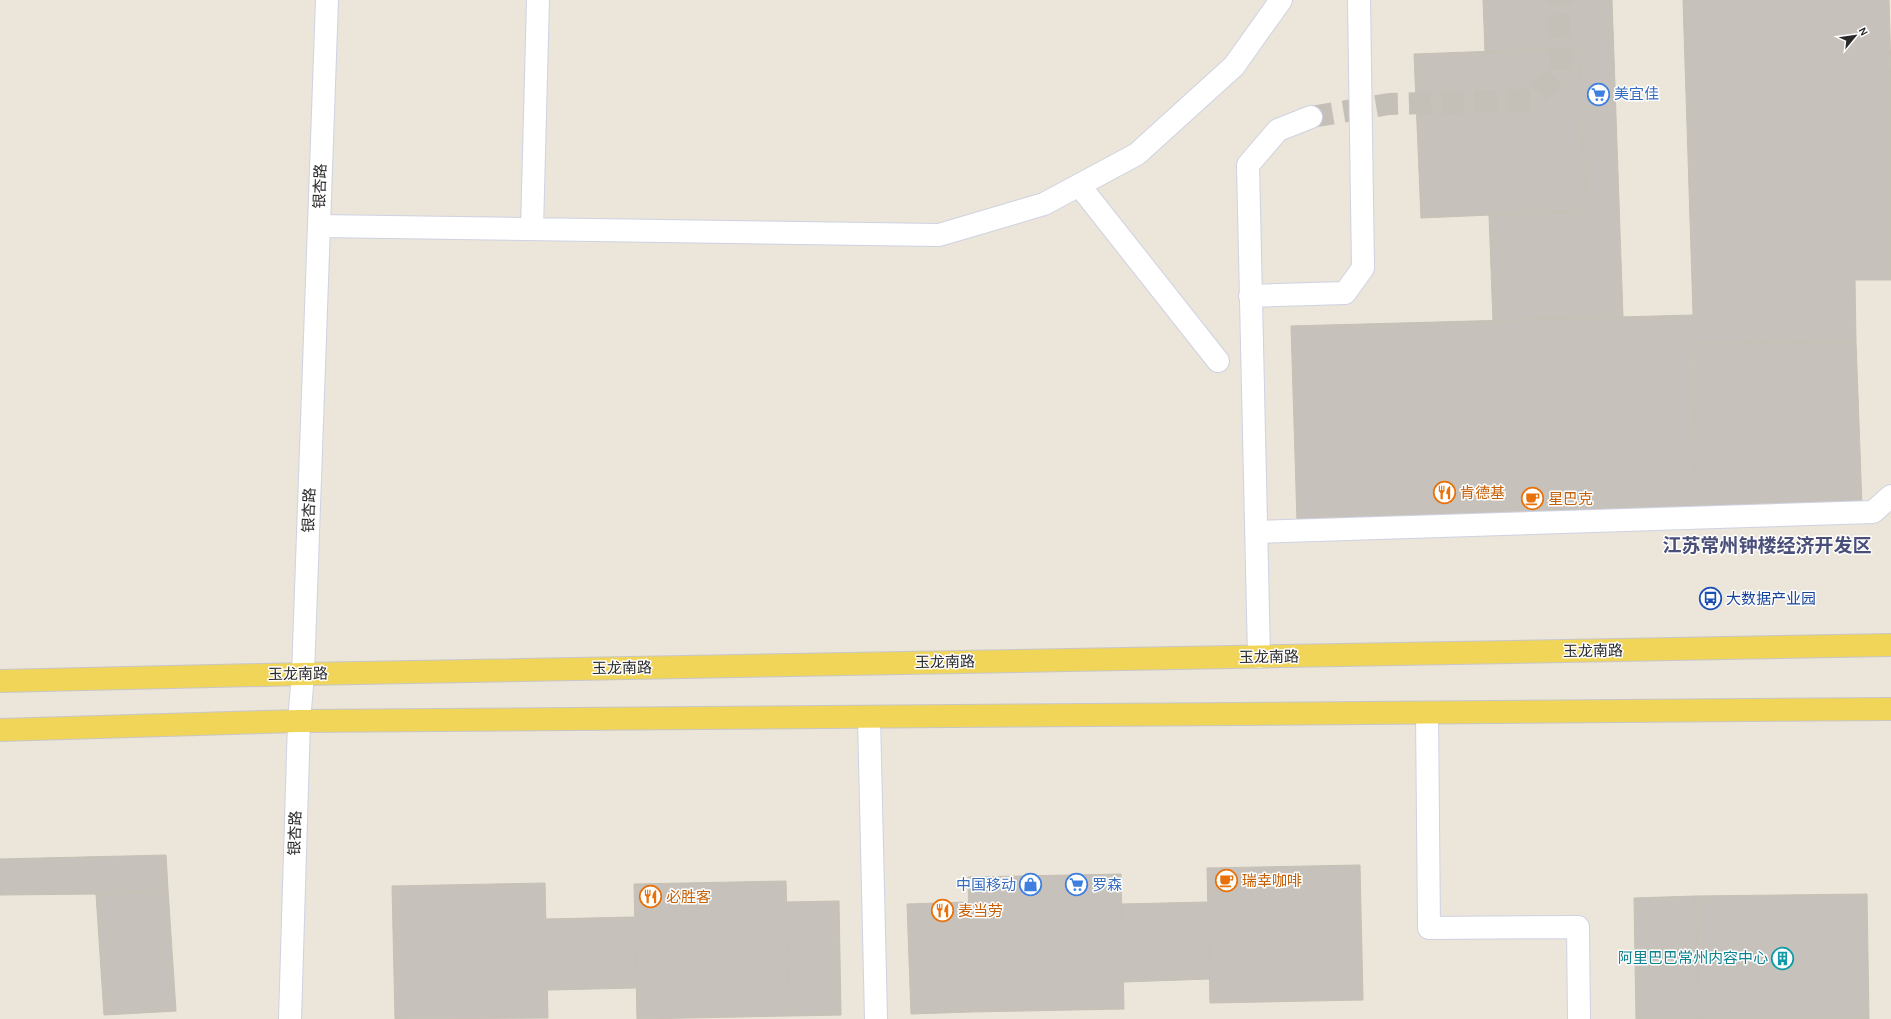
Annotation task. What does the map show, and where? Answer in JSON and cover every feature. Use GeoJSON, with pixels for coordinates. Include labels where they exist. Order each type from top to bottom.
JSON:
{"type":"FeatureCollection","features":[{"type":"Feature","properties":{"kind":"main road","name":"玉龙南路"},"geometry":{"type":"LineString","coordinates":[[0,682],[303,674],[1891,645]]}},
{"type":"Feature","properties":{"kind":"main road"},"geometry":{"type":"LineString","coordinates":[[0,730],[299,721],[1891,709]]}},
{"type":"Feature","properties":{"kind":"street","name":"银杏路"},"geometry":{"type":"LineString","coordinates":[[290,1019],[299,721],[303,674],[327,0]]}},
{"type":"Feature","properties":{"kind":"street"},"geometry":{"type":"LineString","coordinates":[[532,229],[538,0]]}},
{"type":"Feature","properties":{"kind":"street"},"geometry":{"type":"LineString","coordinates":[[319,226],[939,236],[1044,204],[1137,154],[1234,66],[1281,0]]}},
{"type":"Feature","properties":{"kind":"street"},"geometry":{"type":"LineString","coordinates":[[1250,296],[1345,293],[1363,268],[1359,0]]}},
{"type":"Feature","properties":{"kind":"street"},"geometry":{"type":"LineString","coordinates":[[1259,657],[1248,165],[1278,130],[1311,117]]}},
{"type":"Feature","properties":{"kind":"street"},"geometry":{"type":"LineString","coordinates":[[1079,185],[1218,361]]}},
{"type":"Feature","properties":{"kind":"street"},"geometry":{"type":"LineString","coordinates":[[1256,532],[1873,512],[1891,496]]}},
{"type":"Feature","properties":{"kind":"street"},"geometry":{"type":"LineString","coordinates":[[1427,713],[1430,928],[1578,927],[1579,1019]]}},
{"type":"Feature","properties":{"kind":"street"},"geometry":{"type":"LineString","coordinates":[[870,717],[876,1019]]}},
{"type":"Feature","properties":{"kind":"building"},"geometry":{"type":"Polygon","coordinates":[[[1483,0],[1612,0],[1623,317],[1493,321],[1489,215],[1586,211],[1579,48],[1485,52],[1483,0]]]}},
{"type":"Feature","properties":{"kind":"building"},"geometry":{"type":"Polygon","coordinates":[[[1683,0],[1889,0],[1891,71],[1891,280],[1855,280],[1856,342],[1694,344],[1683,0]]]}},
{"type":"Feature","properties":{"kind":"building"},"geometry":{"type":"Polygon","coordinates":[[[1579,48],[1586,211],[1421,218],[1414,54],[1579,48]]]}},
{"type":"Feature","properties":{"kind":"building"},"geometry":{"type":"Polygon","coordinates":[[[1693,315],[1696,510],[1297,521],[1291,326],[1693,315]]]}},
{"type":"Feature","properties":{"kind":"building"},"geometry":{"type":"Polygon","coordinates":[[[1856,342],[1862,506],[1696,510],[1694,344],[1856,342]]]}},
{"type":"Feature","properties":{"kind":"building"},"geometry":{"type":"Polygon","coordinates":[[[166,855],[168,890],[96,894],[0,895],[0,859],[166,855]]]}},
{"type":"Feature","properties":{"kind":"building"},"geometry":{"type":"Polygon","coordinates":[[[1360,865],[1363,1000],[1210,1003],[1207,868],[1360,865]]]}},
{"type":"Feature","properties":{"kind":"building"},"geometry":{"type":"Polygon","coordinates":[[[1121,874],[1124,1009],[971,1012],[968,877],[1121,874]]]}},
{"type":"Feature","properties":{"kind":"building"},"geometry":{"type":"Polygon","coordinates":[[[786,881],[789,1016],[637,1019],[634,884],[786,881]]]}},
{"type":"Feature","properties":{"kind":"building"},"geometry":{"type":"Polygon","coordinates":[[[545,883],[548,1018],[395,1019],[392,886],[545,883]]]}},
{"type":"Feature","properties":{"kind":"building"},"geometry":{"type":"Polygon","coordinates":[[[168,890],[176,1011],[104,1015],[96,894],[168,890]]]}},
{"type":"Feature","properties":{"kind":"building","name":"阿里巴巴常州内容中心"},"geometry":{"type":"Polygon","coordinates":[[[1867,894],[1869,1019],[1698,1019],[1696,896],[1867,894]]]}},
{"type":"Feature","properties":{"kind":"building"},"geometry":{"type":"Polygon","coordinates":[[[1696,896],[1698,1019],[1636,1019],[1634,898],[1696,896]]]}},
{"type":"Feature","properties":{"kind":"building"},"geometry":{"type":"Polygon","coordinates":[[[839,901],[841,1015],[789,1016],[787,902],[839,901]]]}},
{"type":"Feature","properties":{"kind":"building"},"geometry":{"type":"Polygon","coordinates":[[[968,902],[971,1012],[911,1014],[907,904],[968,902]]]}},
{"type":"Feature","properties":{"kind":"building"},"geometry":{"type":"Polygon","coordinates":[[[1208,902],[1209,979],[1123,982],[1121,904],[1208,902]]]}},
{"type":"Feature","properties":{"kind":"building"},"geometry":{"type":"Polygon","coordinates":[[[634,917],[636,988],[548,990],[546,919],[634,917]]]}},
{"type":"Feature","properties":{"kind":"tunnel"},"geometry":{"type":"LineString","coordinates":[[1311,117],[1389,104],[1530,100],[1561,72],[1559,0]]}},
{"type":"Feature","properties":{"kind":"place","name":"美宜佳"},"geometry":{"type":"Point","coordinates":[1599,94]}},
{"type":"Feature","properties":{"kind":"place","name":"肯德基"},"geometry":{"type":"Point","coordinates":[1444,493]}},
{"type":"Feature","properties":{"kind":"place","name":"星巴克"},"geometry":{"type":"Point","coordinates":[1532,499]}},
{"type":"Feature","properties":{"kind":"place","name":"大数据产业园"},"geometry":{"type":"Point","coordinates":[1710,599]}},
{"type":"Feature","properties":{"kind":"place","name":"瑞幸咖啡"},"geometry":{"type":"Point","coordinates":[1227,881]}},
{"type":"Feature","properties":{"kind":"place","name":"中国移动"},"geometry":{"type":"Point","coordinates":[1031,885]}},
{"type":"Feature","properties":{"kind":"place","name":"罗森"},"geometry":{"type":"Point","coordinates":[1076,885]}},
{"type":"Feature","properties":{"kind":"place","name":"必胜客"},"geometry":{"type":"Point","coordinates":[650,897]}},
{"type":"Feature","properties":{"kind":"place","name":"麦当劳"},"geometry":{"type":"Point","coordinates":[942,911]}},
{"type":"Feature","properties":{"kind":"place","name":"阿里巴巴常州内容中心"},"geometry":{"type":"Point","coordinates":[1783,958]}},
{"type":"Feature","properties":{"kind":"district","name":"江苏常州钟楼经济开发区"},"geometry":{"type":"Point","coordinates":[1767,546]}}]}
